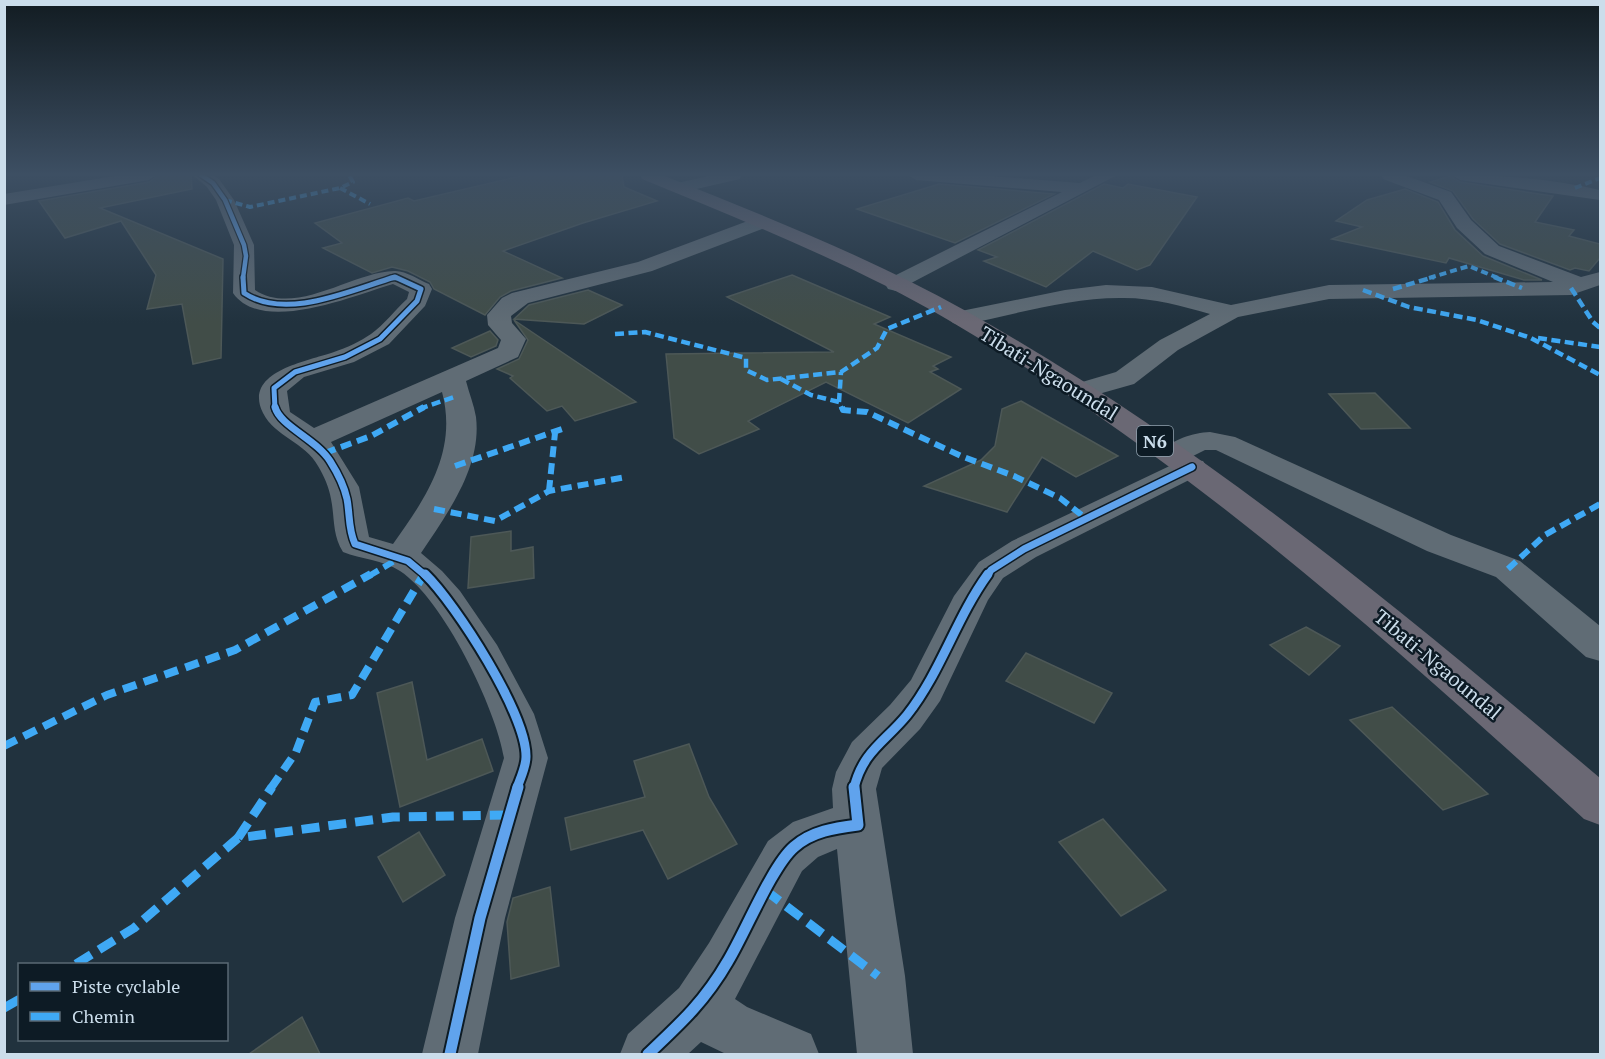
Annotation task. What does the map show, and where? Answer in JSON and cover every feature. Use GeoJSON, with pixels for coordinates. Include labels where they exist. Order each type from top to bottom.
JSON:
{"type":"FeatureCollection","features":[{"type":"Feature","properties":{"kind":"highway","name":"Tibati-Ngaoundal"},"geometry":{"type":"LineString","coordinates":[[763,224],[896,284],[961,318],[1082,391],[1184,461],[1280,532],[1490,708],[1600,805]]}},
{"type":"Feature","properties":{"kind":"street"},"geometry":{"type":"LineString","coordinates":[[234,224],[244,245],[244,293],[254,301],[281,306],[297,305],[395,277],[421,289],[417,301],[380,339],[345,357],[295,372],[274,388],[272,400],[278,418],[312,440],[325,453],[346,496],[351,537],[355,544],[401,557],[425,573],[471,634],[519,723],[525,743],[526,758],[458,1008],[450,1054]]}},
{"type":"Feature","properties":{"kind":"street"},"geometry":{"type":"LineString","coordinates":[[312,440],[348,426],[393,402],[452,379],[509,352],[514,339],[500,325],[499,315],[510,303],[520,298],[645,267],[756,224]]}},
{"type":"Feature","properties":{"kind":"street"},"geometry":{"type":"LineString","coordinates":[[896,284],[1012,224]]}},
{"type":"Feature","properties":{"kind":"street"},"geometry":{"type":"LineString","coordinates":[[1464,224],[1492,250],[1590,282]]}},
{"type":"Feature","properties":{"kind":"street"},"geometry":{"type":"LineString","coordinates":[[1082,391],[1125,378],[1169,345],[1231,312],[1329,292],[1571,288],[1590,282]]}},
{"type":"Feature","properties":{"kind":"street"},"geometry":{"type":"LineString","coordinates":[[961,318],[1101,292],[1126,291],[1170,297],[1231,312]]}},
{"type":"Feature","properties":{"kind":"street"},"geometry":{"type":"LineString","coordinates":[[401,557],[434,509],[456,465],[462,419],[452,379]]}},
{"type":"Feature","properties":{"kind":"street"},"geometry":{"type":"LineString","coordinates":[[885,1054],[878,976],[854,789],[858,772],[867,755],[905,717],[926,690],[972,596],[991,570],[1024,549],[1184,461],[1199,440],[1212,439],[1225,443],[1439,543],[1508,568],[1600,647]]}},
{"type":"Feature","properties":{"kind":"street"},"geometry":{"type":"LineString","coordinates":[[648,1054],[698,1007],[728,962],[780,864],[798,841],[822,831],[858,825]]}},
{"type":"Feature","properties":{"kind":"street"},"geometry":{"type":"LineString","coordinates":[[698,1007],[727,1027],[791,1054]]}},
{"type":"Feature","properties":{"kind":"building"},"geometry":{"type":"Polygon","coordinates":[[[55,224],[110,224],[65,238],[55,224]]]}},
{"type":"Feature","properties":{"kind":"building"},"geometry":{"type":"Polygon","coordinates":[[[123,224],[140,224],[223,259],[221,358],[193,364],[182,304],[147,309],[156,275],[123,224]]]}},
{"type":"Feature","properties":{"kind":"building"},"geometry":{"type":"Polygon","coordinates":[[[317,224],[579,224],[503,251],[562,278],[511,291],[500,297],[485,315],[434,289],[430,282],[408,271],[392,267],[372,273],[323,248],[342,243],[317,224]]]}},
{"type":"Feature","properties":{"kind":"building"},"geometry":{"type":"Polygon","coordinates":[[[901,224],[993,224],[955,243],[901,224]]]}},
{"type":"Feature","properties":{"kind":"building"},"geometry":{"type":"Polygon","coordinates":[[[1027,224],[1178,224],[1150,265],[1137,270],[1093,251],[1046,287],[984,261],[997,257],[978,250],[1027,224]]]}},
{"type":"Feature","properties":{"kind":"building"},"geometry":{"type":"Polygon","coordinates":[[[1351,224],[1452,224],[1483,256],[1542,280],[1524,280],[1449,258],[1446,263],[1332,239],[1362,227],[1351,224]]]}},
{"type":"Feature","properties":{"kind":"building"},"geometry":{"type":"Polygon","coordinates":[[[1479,224],[1547,224],[1574,230],[1569,236],[1600,244],[1600,258],[1589,271],[1575,268],[1570,270],[1500,244],[1479,224]]]}},
{"type":"Feature","properties":{"kind":"building"},"geometry":{"type":"Polygon","coordinates":[[[792,275],[890,317],[874,324],[951,357],[933,366],[938,369],[930,372],[961,389],[908,423],[826,382],[748,421],[759,429],[699,454],[674,438],[666,354],[834,352],[727,297],[792,275]]]}},
{"type":"Feature","properties":{"kind":"building"},"geometry":{"type":"Polygon","coordinates":[[[588,290],[622,305],[584,324],[514,319],[529,305],[588,290]]]}},
{"type":"Feature","properties":{"kind":"building"},"geometry":{"type":"Polygon","coordinates":[[[514,320],[636,402],[575,421],[562,406],[547,411],[510,378],[513,376],[497,369],[519,359],[528,340],[514,320]]]}},
{"type":"Feature","properties":{"kind":"building"},"geometry":{"type":"Polygon","coordinates":[[[490,331],[498,340],[496,346],[471,357],[452,348],[490,331]]]}},
{"type":"Feature","properties":{"kind":"building"},"geometry":{"type":"Polygon","coordinates":[[[1375,393],[1410,428],[1361,429],[1329,394],[1375,393]]]}},
{"type":"Feature","properties":{"kind":"building"},"geometry":{"type":"Polygon","coordinates":[[[1021,401],[1118,456],[1076,477],[1042,457],[1007,512],[924,486],[981,460],[995,446],[1002,409],[1021,401]]]}},
{"type":"Feature","properties":{"kind":"building"},"geometry":{"type":"Polygon","coordinates":[[[511,531],[511,551],[533,547],[534,578],[468,588],[471,537],[511,531]]]}},
{"type":"Feature","properties":{"kind":"building"},"geometry":{"type":"Polygon","coordinates":[[[1306,627],[1340,646],[1309,675],[1270,645],[1306,627]]]}},
{"type":"Feature","properties":{"kind":"building"},"geometry":{"type":"Polygon","coordinates":[[[1026,653],[1112,693],[1094,723],[1006,681],[1026,653]]]}},
{"type":"Feature","properties":{"kind":"building"},"geometry":{"type":"Polygon","coordinates":[[[412,682],[427,760],[482,739],[493,771],[400,807],[377,693],[412,682]]]}},
{"type":"Feature","properties":{"kind":"building"},"geometry":{"type":"Polygon","coordinates":[[[1392,707],[1488,794],[1443,810],[1350,720],[1392,707]]]}},
{"type":"Feature","properties":{"kind":"building"},"geometry":{"type":"Polygon","coordinates":[[[689,744],[709,797],[737,844],[668,879],[643,830],[571,850],[565,818],[645,797],[634,761],[689,744]]]}},
{"type":"Feature","properties":{"kind":"building"},"geometry":{"type":"Polygon","coordinates":[[[1103,819],[1166,890],[1121,916],[1059,842],[1103,819]]]}},
{"type":"Feature","properties":{"kind":"building"},"geometry":{"type":"Polygon","coordinates":[[[419,832],[445,875],[403,902],[378,857],[419,832]]]}},
{"type":"Feature","properties":{"kind":"building"},"geometry":{"type":"Polygon","coordinates":[[[550,887],[559,966],[511,979],[507,922],[513,898],[550,887]]]}},
{"type":"Feature","properties":{"kind":"building"},"geometry":{"type":"Polygon","coordinates":[[[302,1017],[320,1054],[249,1054],[302,1017]]]}},
{"type":"Feature","properties":{"kind":"marked path"},"geometry":{"type":"LineString","coordinates":[[1393,289],[1469,266],[1522,288]]}},
{"type":"Feature","properties":{"kind":"marked path"},"geometry":{"type":"LineString","coordinates":[[1571,288],[1593,322],[1600,328]]}},
{"type":"Feature","properties":{"kind":"marked path"},"geometry":{"type":"LineString","coordinates":[[1363,290],[1409,307],[1477,320],[1531,338],[1600,375]]}},
{"type":"Feature","properties":{"kind":"marked path"},"geometry":{"type":"LineString","coordinates":[[615,334],[645,332],[746,358],[746,370],[767,380],[841,372],[877,348],[887,329],[941,307]]}},
{"type":"Feature","properties":{"kind":"marked path"},"geometry":{"type":"LineString","coordinates":[[1538,338],[1600,347]]}},
{"type":"Feature","properties":{"kind":"marked path"},"geometry":{"type":"LineString","coordinates":[[839,402],[841,372]]}},
{"type":"Feature","properties":{"kind":"marked path"},"geometry":{"type":"LineString","coordinates":[[781,379],[811,395],[839,402],[843,410],[867,412],[961,456],[1014,476],[1060,498],[1088,520]]}},
{"type":"Feature","properties":{"kind":"marked path"},"geometry":{"type":"LineString","coordinates":[[325,453],[371,436],[416,410],[457,396]]}},
{"type":"Feature","properties":{"kind":"marked path"},"geometry":{"type":"LineString","coordinates":[[455,466],[565,428]]}},
{"type":"Feature","properties":{"kind":"marked path"},"geometry":{"type":"LineString","coordinates":[[549,491],[555,433]]}},
{"type":"Feature","properties":{"kind":"marked path"},"geometry":{"type":"LineString","coordinates":[[434,509],[495,521],[549,491],[626,477]]}},
{"type":"Feature","properties":{"kind":"marked path"},"geometry":{"type":"LineString","coordinates":[[1508,569],[1545,535],[1600,504]]}},
{"type":"Feature","properties":{"kind":"marked path"},"geometry":{"type":"LineString","coordinates":[[4,746],[107,695],[235,650],[282,626],[401,557]]}},
{"type":"Feature","properties":{"kind":"marked path"},"geometry":{"type":"LineString","coordinates":[[238,838],[296,752],[315,702],[352,695],[425,573]]}},
{"type":"Feature","properties":{"kind":"marked path"},"geometry":{"type":"LineString","coordinates":[[78,963],[134,928],[238,838],[393,817],[509,815]]}},
{"type":"Feature","properties":{"kind":"marked path"},"geometry":{"type":"LineString","coordinates":[[765,890],[878,976]]}},
{"type":"Feature","properties":{"kind":"marked path"},"geometry":{"type":"LineString","coordinates":[[4,1008],[18,1000]]}},
{"type":"Feature","properties":{"kind":"cycle path"},"geometry":{"type":"LineString","coordinates":[[234,224],[244,245],[246,256],[243,268],[244,293],[257,300],[269,304],[297,305],[395,277],[421,289],[417,301],[380,339],[345,357],[295,372],[274,388],[273,402],[281,420],[316,443],[341,480],[346,492],[350,528],[355,544],[401,558],[415,565],[447,600],[500,685],[522,739],[526,758],[480,918],[458,1008],[450,1054]]}},
{"type":"Feature","properties":{"kind":"cycle path"},"geometry":{"type":"LineString","coordinates":[[648,1054],[698,1007],[728,962],[785,856],[801,842],[818,833],[858,825],[854,789],[858,772],[867,755],[905,717],[926,690],[972,596],[991,570],[1024,549],[1192,467]]}}]}
